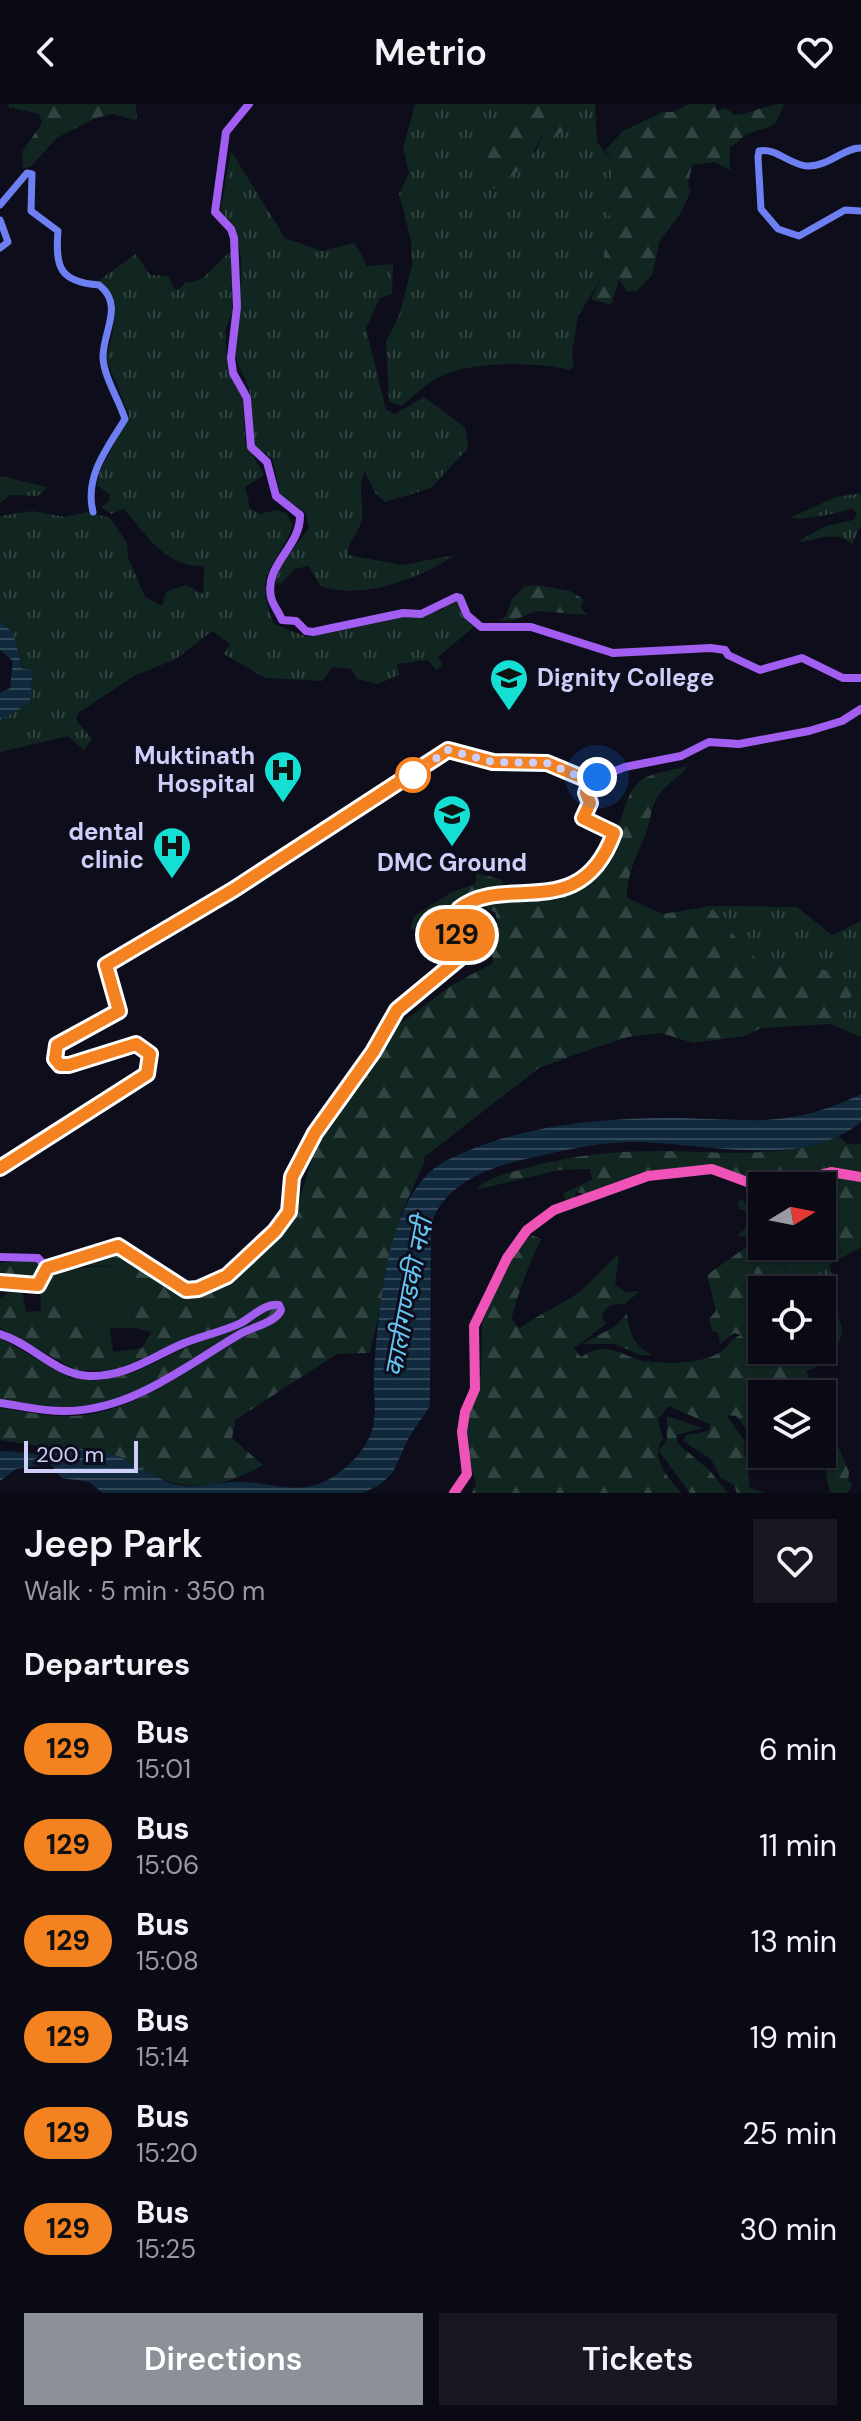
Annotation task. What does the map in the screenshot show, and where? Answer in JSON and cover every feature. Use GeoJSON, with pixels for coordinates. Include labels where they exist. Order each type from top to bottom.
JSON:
{"type":"FeatureCollection","features":[{"type":"Feature","properties":{"kind":"highway"},"geometry":{"type":"LineString","coordinates":[[454,1493],[467,1474],[462,1432],[465,1412],[475,1389],[476,1319],[507,1258],[533,1224],[554,1210],[648,1176],[712,1169],[748,1182]]}},
{"type":"Feature","properties":{"kind":"highway"},"geometry":{"type":"LineString","coordinates":[[836,1173],[861,1177]]}},
{"type":"Feature","properties":{"kind":"main road"},"geometry":{"type":"LineString","coordinates":[[249,104],[226,132],[215,212],[231,229],[234,238],[237,307],[231,358],[233,373],[247,398],[251,447],[267,462],[276,496],[300,515],[296,534],[271,577],[271,595],[282,620],[296,621],[306,631],[313,632],[403,613],[421,614],[456,597],[460,598],[467,615],[481,627],[531,627],[613,653],[720,649],[760,670],[802,658],[843,678],[861,678]]}},
{"type":"Feature","properties":{"kind":"main road"},"geometry":{"type":"LineString","coordinates":[[861,148],[814,165],[788,161],[769,150],[759,151],[758,157],[761,209],[784,233],[799,236],[845,210],[861,211]]}},
{"type":"Feature","properties":{"kind":"main road"},"geometry":{"type":"LineString","coordinates":[[0,205],[19,180],[27,173],[32,174],[31,211],[55,227],[56,257],[65,274],[72,282],[99,285],[107,295],[112,310],[103,361],[125,419],[114,431],[100,459],[90,499],[93,512]]}},
{"type":"Feature","properties":{"kind":"main road"},"geometry":{"type":"LineString","coordinates":[[0,220],[8,242],[0,248]]}},
{"type":"Feature","properties":{"kind":"main road"},"geometry":{"type":"LineString","coordinates":[[0,1168],[147,1074],[150,1054],[136,1044],[69,1065],[60,1065],[55,1059],[57,1045],[119,1011],[106,965],[233,890],[448,750],[493,762],[547,763],[590,781],[618,769],[681,756],[709,742],[739,744],[822,728],[847,719],[861,709]]}},
{"type":"Feature","properties":{"kind":"main road"},"geometry":{"type":"LineString","coordinates":[[0,1282],[38,1285],[47,1268],[118,1246],[186,1290],[222,1278],[245,1261],[289,1212],[294,1172],[315,1133],[373,1052],[397,1010],[461,957],[455,921],[459,909],[480,899],[558,890],[601,860],[614,833],[583,818],[590,803],[586,793],[590,781]]}},
{"type":"Feature","properties":{"kind":"main road"},"geometry":{"type":"LineString","coordinates":[[0,1257],[38,1258],[47,1268]]}},
{"type":"Feature","properties":{"kind":"main road"},"geometry":{"type":"LineString","coordinates":[[0,1334],[22,1343],[66,1372],[99,1375],[145,1365],[180,1345],[239,1324],[272,1304],[281,1310],[278,1316],[243,1332],[131,1397],[67,1411],[0,1403]]}},
{"type":"Feature","properties":{"kind":"green space"},"geometry":{"type":"Polygon","coordinates":[[[9,104],[136,104],[137,121],[113,114],[95,118],[57,138],[31,166],[23,169],[22,152],[42,123],[39,114],[8,107],[9,104]]]}},
{"type":"Feature","properties":{"kind":"green space"},"geometry":{"type":"Polygon","coordinates":[[[415,104],[510,104],[535,153],[544,132],[576,120],[575,104],[595,104],[597,142],[614,164],[602,277],[578,316],[572,353],[574,366],[569,370],[523,364],[486,365],[454,371],[436,379],[402,406],[389,401],[386,341],[399,316],[412,265],[411,240],[399,194],[409,173],[403,148],[415,104]]]}},
{"type":"Feature","properties":{"kind":"green space"},"geometry":{"type":"Polygon","coordinates":[[[510,104],[575,104],[576,120],[554,138],[543,133],[523,166],[502,184],[493,189],[481,186],[478,141],[512,109],[510,104]]]}},
{"type":"Feature","properties":{"kind":"green space"},"geometry":{"type":"Polygon","coordinates":[[[689,104],[716,104],[717,111],[726,108],[734,115],[784,104],[770,127],[746,135],[730,147],[730,170],[714,162],[692,165],[688,185],[691,191],[680,214],[660,240],[652,275],[637,291],[627,292],[619,279],[611,305],[591,299],[602,277],[614,164],[605,150],[623,131],[662,112],[673,112],[689,104]]]}},
{"type":"Feature","properties":{"kind":"green space"},"geometry":{"type":"Polygon","coordinates":[[[231,151],[285,238],[322,251],[355,243],[367,266],[393,264],[392,294],[380,298],[366,328],[386,410],[395,414],[424,397],[465,427],[468,448],[431,488],[385,502],[375,493],[365,472],[361,488],[362,518],[349,545],[348,555],[402,565],[455,555],[425,572],[390,585],[354,591],[320,586],[309,566],[294,569],[281,584],[275,583],[278,569],[309,528],[306,513],[281,496],[272,458],[256,448],[250,393],[235,356],[241,258],[231,227],[220,213],[231,151]]]}},
{"type":"Feature","properties":{"kind":"green space"},"geometry":{"type":"Polygon","coordinates":[[[231,251],[232,313],[225,331],[228,372],[243,400],[245,442],[264,475],[245,487],[250,508],[259,514],[276,510],[286,513],[293,526],[268,572],[266,582],[265,593],[274,624],[308,637],[401,617],[420,617],[443,609],[449,601],[461,602],[463,614],[474,627],[438,657],[443,666],[436,670],[428,660],[397,664],[399,675],[378,684],[357,679],[351,669],[333,667],[322,681],[265,678],[224,654],[230,644],[212,631],[176,659],[134,676],[78,713],[76,720],[92,739],[84,750],[68,736],[0,752],[0,720],[30,703],[33,671],[22,670],[13,633],[0,620],[0,516],[32,511],[65,517],[87,512],[110,518],[127,543],[128,557],[145,597],[162,606],[166,592],[186,585],[203,594],[204,566],[190,565],[168,556],[124,509],[111,514],[101,507],[109,501],[110,495],[97,485],[98,475],[129,415],[106,358],[114,317],[110,299],[98,281],[136,254],[150,275],[168,276],[174,289],[179,289],[186,282],[205,276],[231,251]]]}},
{"type":"Feature","properties":{"kind":"green space"},"geometry":{"type":"Polygon","coordinates":[[[0,476],[47,487],[38,496],[11,495],[0,503],[0,476]]]}},
{"type":"Feature","properties":{"kind":"green space"},"geometry":{"type":"Polygon","coordinates":[[[861,493],[861,525],[852,544],[839,537],[797,542],[826,526],[853,520],[857,514],[852,508],[810,518],[791,517],[836,497],[861,493]]]}},
{"type":"Feature","properties":{"kind":"green space"},"geometry":{"type":"Polygon","coordinates":[[[525,586],[570,591],[583,599],[581,608],[588,615],[536,611],[514,620],[499,621],[506,616],[512,599],[525,586]]]}},
{"type":"Feature","properties":{"kind":"green space"},"geometry":{"type":"Polygon","coordinates":[[[687,766],[655,801],[631,872],[627,898],[663,914],[710,906],[747,951],[764,965],[807,962],[859,986],[831,1024],[761,1028],[745,1036],[693,1043],[661,1033],[628,1037],[539,1068],[423,1158],[425,1161],[401,1214],[370,1353],[337,1354],[235,1420],[232,1438],[263,1465],[226,1481],[188,1485],[162,1479],[103,1451],[75,1449],[37,1452],[38,1446],[0,1440],[0,1408],[64,1416],[110,1410],[159,1388],[281,1317],[281,1303],[272,1301],[231,1325],[181,1340],[117,1371],[76,1370],[0,1328],[0,1298],[10,1291],[22,1290],[26,1312],[41,1311],[40,1291],[53,1273],[62,1316],[110,1328],[113,1352],[142,1348],[151,1332],[136,1328],[122,1266],[64,1266],[117,1251],[197,1292],[227,1282],[294,1217],[318,1140],[389,1032],[452,985],[493,963],[489,932],[499,928],[495,912],[477,905],[456,923],[430,930],[410,929],[414,916],[452,892],[475,884],[477,873],[502,880],[507,900],[551,895],[582,883],[604,860],[636,785],[650,776],[687,766]]]}},
{"type":"Feature","properties":{"kind":"green space"},"geometry":{"type":"Polygon","coordinates":[[[710,906],[797,907],[832,935],[861,921],[861,1037],[831,1024],[858,987],[807,962],[764,965],[747,951],[710,906]]]}},
{"type":"Feature","properties":{"kind":"green space"},"geometry":{"type":"Polygon","coordinates":[[[839,1136],[847,1144],[861,1144],[861,1175],[836,1176],[836,1172],[795,1172],[794,1169],[785,1172],[748,1172],[748,1181],[688,1169],[641,1173],[585,1194],[576,1192],[574,1199],[566,1202],[563,1193],[592,1180],[590,1169],[559,1170],[476,1190],[502,1175],[536,1165],[605,1153],[726,1153],[773,1151],[818,1144],[839,1136]]]}},
{"type":"Feature","properties":{"kind":"green space"},"geometry":{"type":"Polygon","coordinates":[[[836,1177],[861,1179],[861,1247],[829,1265],[824,1260],[836,1260],[836,1177]]]}},
{"type":"Feature","properties":{"kind":"green space"},"geometry":{"type":"Polygon","coordinates":[[[738,1201],[748,1203],[748,1212],[739,1209],[738,1201]]]}},
{"type":"Feature","properties":{"kind":"green space"},"geometry":{"type":"Polygon","coordinates":[[[748,1226],[748,1238],[737,1236],[748,1226]]]}},
{"type":"Feature","properties":{"kind":"green space"},"geometry":{"type":"Polygon","coordinates":[[[531,1235],[542,1239],[513,1312],[512,1319],[519,1329],[578,1293],[619,1254],[615,1284],[625,1292],[640,1291],[625,1304],[613,1305],[604,1311],[602,1319],[607,1323],[574,1348],[581,1357],[592,1351],[609,1349],[642,1360],[689,1362],[715,1355],[741,1335],[748,1338],[748,1364],[821,1364],[806,1371],[810,1380],[748,1380],[748,1431],[736,1416],[726,1415],[745,1441],[749,1487],[764,1493],[737,1493],[734,1485],[721,1478],[711,1459],[683,1441],[686,1435],[709,1431],[710,1424],[669,1406],[658,1419],[663,1439],[658,1453],[662,1467],[681,1493],[472,1493],[476,1483],[468,1456],[466,1427],[481,1375],[482,1322],[511,1259],[531,1235]]]}},
{"type":"Feature","properties":{"kind":"green space"},"geometry":{"type":"Polygon","coordinates":[[[748,1246],[748,1260],[780,1260],[787,1276],[748,1276],[748,1337],[734,1333],[720,1344],[718,1332],[712,1331],[709,1319],[716,1311],[707,1275],[748,1246]]]}},
{"type":"Feature","properties":{"kind":"green space"},"geometry":{"type":"Polygon","coordinates":[[[30,1260],[40,1264],[39,1279],[33,1282],[0,1278],[0,1263],[30,1260]]]}},
{"type":"Feature","properties":{"kind":"green space"},"geometry":{"type":"Polygon","coordinates":[[[780,1260],[824,1260],[832,1276],[788,1276],[780,1260]]]}},
{"type":"Feature","properties":{"kind":"green space"},"geometry":{"type":"Polygon","coordinates":[[[122,1266],[136,1328],[110,1328],[62,1316],[53,1273],[65,1268],[122,1266]]]}},
{"type":"Feature","properties":{"kind":"green space"},"geometry":{"type":"Polygon","coordinates":[[[275,1305],[280,1312],[205,1358],[124,1397],[97,1405],[68,1408],[0,1400],[0,1338],[70,1378],[109,1378],[135,1372],[275,1305]]]}},
{"type":"Feature","properties":{"kind":"green space"},"geometry":{"type":"Polygon","coordinates":[[[836,1312],[842,1330],[836,1348],[836,1312]]]}},
{"type":"Feature","properties":{"kind":"green space"},"geometry":{"type":"Polygon","coordinates":[[[627,1314],[634,1339],[652,1355],[640,1355],[615,1344],[582,1344],[614,1327],[627,1314]]]}},
{"type":"Feature","properties":{"kind":"green space"},"geometry":{"type":"Polygon","coordinates":[[[667,1416],[703,1428],[677,1435],[677,1443],[710,1471],[728,1493],[690,1493],[659,1451],[667,1439],[667,1416]]]}},
{"type":"Feature","properties":{"kind":"green space"},"geometry":{"type":"Polygon","coordinates":[[[836,1447],[849,1472],[848,1480],[853,1485],[847,1493],[830,1493],[825,1468],[836,1468],[836,1447]]]}},
{"type":"Feature","properties":{"kind":"water"},"geometry":{"type":"Polygon","coordinates":[[[0,620],[13,633],[22,669],[33,670],[30,703],[0,720],[0,693],[10,688],[13,661],[0,650],[0,620]]]}},
{"type":"Feature","properties":{"kind":"water","name":"कालीगण्डकी नदी"},"geometry":{"type":"Polygon","coordinates":[[[861,1094],[861,1122],[836,1137],[809,1146],[749,1150],[657,1143],[601,1144],[507,1164],[480,1174],[455,1189],[437,1210],[431,1224],[430,1406],[409,1437],[393,1472],[381,1484],[363,1493],[103,1493],[89,1482],[62,1478],[50,1464],[16,1469],[0,1481],[0,1451],[32,1453],[77,1449],[111,1453],[177,1485],[244,1482],[294,1488],[325,1481],[351,1463],[370,1437],[375,1414],[378,1320],[397,1227],[409,1200],[425,1178],[444,1162],[497,1140],[552,1127],[639,1118],[787,1118],[834,1106],[861,1094]]]}},
{"type":"Feature","properties":{"kind":"bus line","name":"129"},"geometry":{"type":"LineString","coordinates":[[0,1168],[147,1074],[151,1066],[150,1054],[146,1048],[136,1044],[65,1066],[55,1059],[57,1045],[119,1011],[106,965],[233,890],[448,750],[493,762],[547,763],[590,781],[586,793],[590,803],[583,818],[614,833],[601,860],[588,873],[558,890],[480,899],[459,909],[455,921],[461,957],[423,984],[397,1010],[373,1052],[315,1133],[294,1172],[290,1182],[289,1212],[245,1261],[222,1278],[198,1289],[186,1290],[118,1246],[47,1268],[38,1285],[0,1282]]}},
{"type":"Feature","properties":{"kind":"place","name":"Dignity College"},"geometry":{"type":"Point","coordinates":[509,712]}},
{"type":"Feature","properties":{"kind":"place","name":"Muktinath Hospital"},"geometry":{"type":"Point","coordinates":[283,804]}},
{"type":"Feature","properties":{"kind":"place","name":"DMC Ground"},"geometry":{"type":"Point","coordinates":[452,848]}},
{"type":"Feature","properties":{"kind":"place","name":"dental clinic"},"geometry":{"type":"Point","coordinates":[172,880]}},
{"type":"Feature","properties":{"kind":"route"},"geometry":{"type":"LineString","coordinates":[[413,775],[448,750],[493,762],[547,763],[590,781],[597,777]]}}]}
